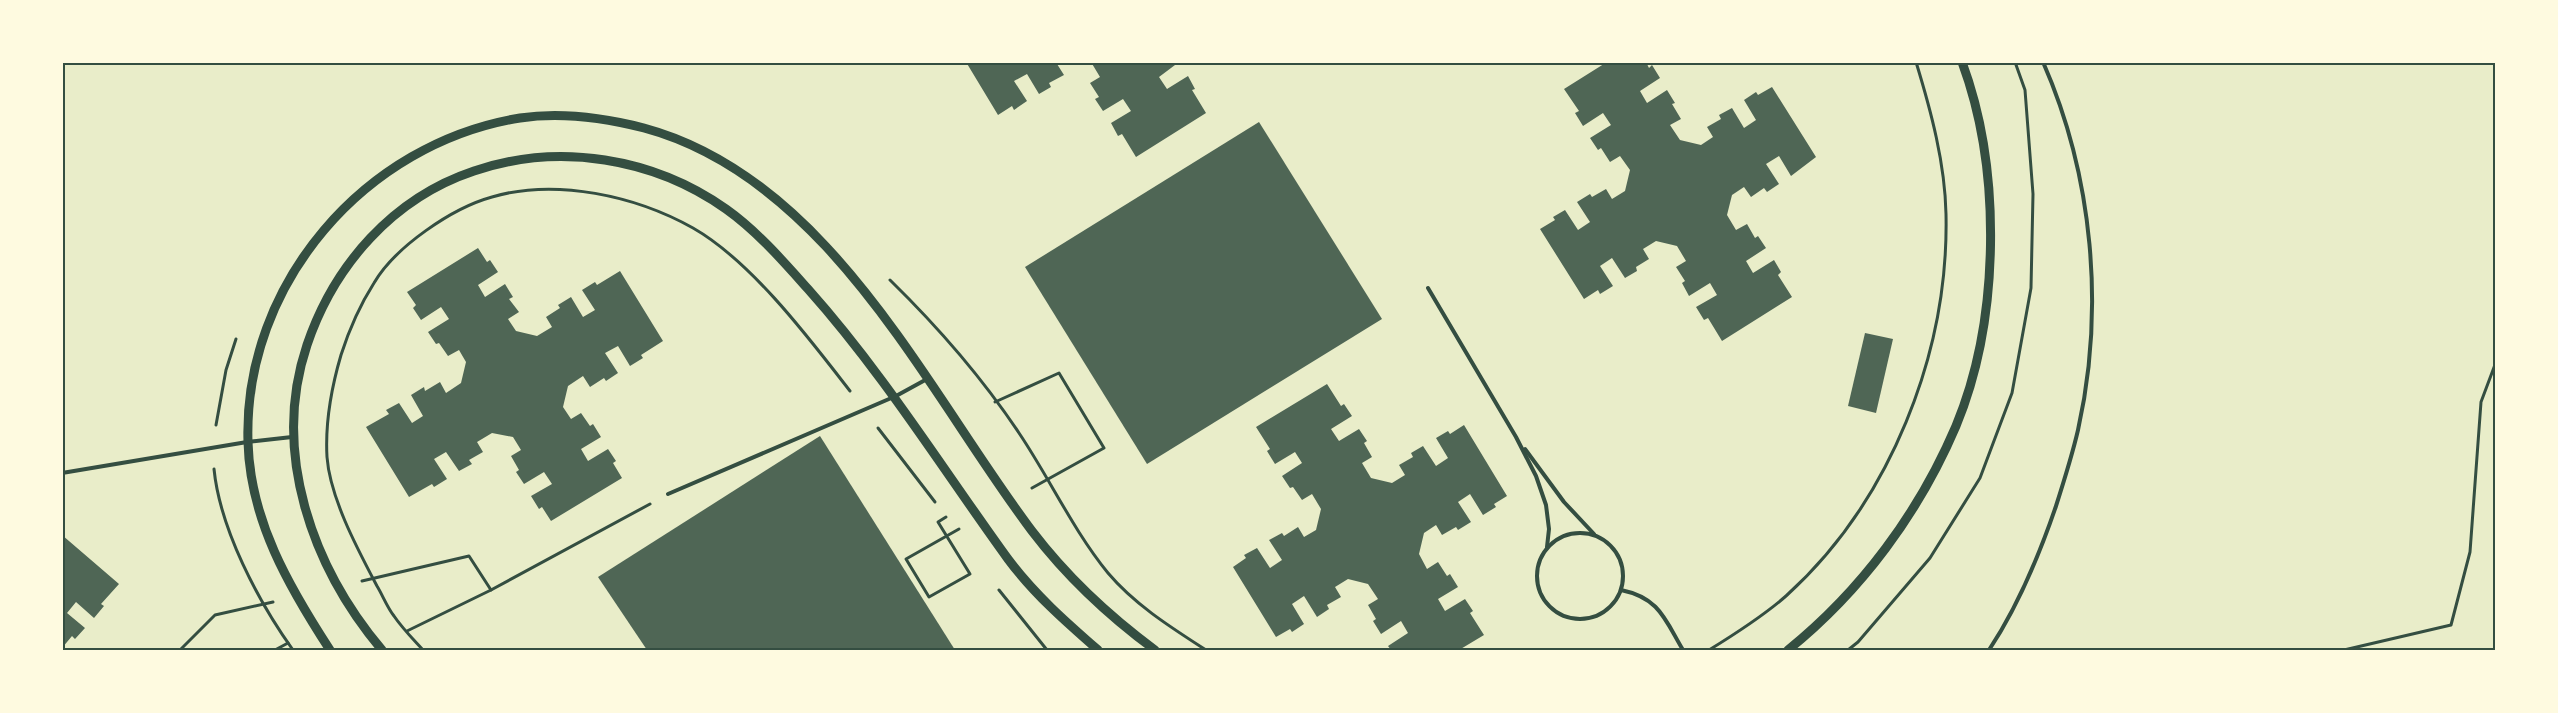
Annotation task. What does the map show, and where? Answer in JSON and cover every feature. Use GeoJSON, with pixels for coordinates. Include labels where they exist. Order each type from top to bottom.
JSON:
{"type":"FeatureCollection","features":[{"type":"Feature","properties":{"kind":"street"},"geometry":{"type":"LineString","coordinates":[[1788,650],[1840,604],[1892,539],[1917,501],[1939,461],[1956,424],[1968,387],[1986,307],[1990,226],[1984,146],[1976,108],[1962,62]]}},
{"type":"Feature","properties":{"kind":"street"},"geometry":{"type":"LineString","coordinates":[[330,650],[302,608],[272,551],[253,486],[248,442],[252,384],[265,332],[292,275],[328,223],[367,186],[412,157],[465,133],[521,118],[582,117],[642,128],[684,141],[722,161],[787,210],[838,259],[878,309],[1032,530],[1062,567],[1095,601],[1155,650]]}},
{"type":"Feature","properties":{"kind":"street"},"geometry":{"type":"LineString","coordinates":[[382,650],[360,622],[324,561],[302,498],[292,436],[294,400],[301,363],[311,334],[337,280],[366,241],[412,202],[444,183],[493,164],[543,157],[567,156],[628,164],[683,184],[728,210],[795,274],[844,329],[896,396],[1010,561],[1053,611],[1098,650]]}},
{"type":"Feature","properties":{"kind":"lane"},"geometry":{"type":"LineString","coordinates":[[1989,650],[2033,569],[2044,543],[2078,429],[2090,350],[2092,300],[2090,248],[2083,199],[2068,131],[2043,62]]}},
{"type":"Feature","properties":{"kind":"lane"},"geometry":{"type":"LineString","coordinates":[[1428,288],[1516,437],[1536,476],[1546,505],[1549,529],[1547,547],[1540,558],[1536,572],[1537,586],[1543,599],[1551,610],[1564,616],[1578,619],[1591,618],[1604,612],[1615,603],[1624,577],[1622,563],[1616,551],[1607,541],[1595,535],[1582,532],[1569,534],[1547,547]]}},
{"type":"Feature","properties":{"kind":"lane"},"geometry":{"type":"LineString","coordinates":[[668,494],[896,396],[928,379]]}},
{"type":"Feature","properties":{"kind":"lane"},"geometry":{"type":"LineString","coordinates":[[62,473],[292,436]]}},
{"type":"Feature","properties":{"kind":"lane"},"geometry":{"type":"LineString","coordinates":[[1516,437],[1564,502],[1595,535]]}},
{"type":"Feature","properties":{"kind":"lane"},"geometry":{"type":"LineString","coordinates":[[1621,590],[1648,599],[1657,607],[1684,650]]}},
{"type":"Feature","properties":{"kind":"path"},"geometry":{"type":"LineString","coordinates":[[1709,650],[1786,596],[1816,565],[1847,528],[1877,480],[1909,413],[1927,362],[1942,302],[1946,256],[1946,212],[1929,102],[1916,62]]}},
{"type":"Feature","properties":{"kind":"path"},"geometry":{"type":"LineString","coordinates":[[423,650],[393,615],[364,560],[339,506],[327,459],[329,395],[348,334],[374,281],[405,248],[446,216],[492,197],[544,189],[598,194],[651,208],[694,228],[734,257],[824,357],[937,504]]}},
{"type":"Feature","properties":{"kind":"path"},"geometry":{"type":"LineString","coordinates":[[884,275],[933,323],[1019,432],[1085,542],[1109,574],[1165,624],[1206,650]]}},
{"type":"Feature","properties":{"kind":"path"},"geometry":{"type":"LineString","coordinates":[[239,330],[226,370],[212,448],[215,483],[236,548],[271,618],[293,650]]}},
{"type":"Feature","properties":{"kind":"path"},"geometry":{"type":"LineString","coordinates":[[2344,650],[2452,625],[2470,552],[2481,402],[2496,362]]}},
{"type":"Feature","properties":{"kind":"path"},"geometry":{"type":"LineString","coordinates":[[995,402],[1059,373],[1104,448]]}},
{"type":"Feature","properties":{"kind":"path"},"geometry":{"type":"LineString","coordinates":[[407,631],[491,590],[668,494]]}},
{"type":"Feature","properties":{"kind":"path"},"geometry":{"type":"LineString","coordinates":[[941,511],[957,532]]}},
{"type":"Feature","properties":{"kind":"path"},"geometry":{"type":"LineString","coordinates":[[906,559],[929,596],[970,574],[938,522],[946,517]]}},
{"type":"Feature","properties":{"kind":"path"},"geometry":{"type":"LineString","coordinates":[[996,586],[1047,650]]}},
{"type":"Feature","properties":{"kind":"path"},"geometry":{"type":"LineString","coordinates":[[180,650],[214,615]]}},
{"type":"Feature","properties":{"kind":"path"},"geometry":{"type":"LineString","coordinates":[[275,650],[288,643]]}},
{"type":"Feature","properties":{"kind":"building"},"geometry":{"type":"Polygon","coordinates":[[[966,62],[1060,62],[1057,64],[1064,75],[1049,83],[1051,87],[1039,94],[1027,74],[1014,81],[1027,101],[1014,110],[1012,106],[998,115],[966,62]]]}},
{"type":"Feature","properties":{"kind":"building"},"geometry":{"type":"Polygon","coordinates":[[[1091,62],[1179,62],[1159,77],[1167,89],[1188,76],[1195,89],[1192,90],[1206,113],[1136,157],[1122,134],[1118,136],[1111,123],[1131,111],[1123,99],[1103,111],[1095,99],[1099,97],[1090,83],[1100,77],[1091,62]]]}},
{"type":"Feature","properties":{"kind":"building"},"geometry":{"type":"Polygon","coordinates":[[[1607,62],[1646,62],[1649,68],[1652,65],[1660,78],[1640,91],[1647,103],[1667,90],[1675,103],[1672,104],[1681,119],[1670,125],[1680,140],[1701,145],[1713,137],[1707,127],[1721,119],[1719,115],[1732,108],[1744,128],[1756,120],[1744,100],[1756,92],[1758,95],[1772,87],[1816,157],[1791,176],[1779,156],[1766,164],[1779,184],[1767,192],[1764,188],[1751,197],[1744,187],[1732,195],[1727,215],[1736,230],[1747,224],[1755,238],[1758,236],[1766,248],[1746,261],[1753,273],[1774,260],[1781,272],[1778,275],[1792,297],[1722,341],[1708,318],[1704,320],[1696,307],[1717,295],[1710,283],[1689,296],[1682,283],[1685,281],[1676,267],[1686,261],[1677,246],[1656,241],[1643,249],[1649,259],[1636,267],[1637,271],[1625,278],[1612,258],[1600,266],[1613,286],[1600,294],[1598,290],[1584,299],[1540,229],[1555,220],[1553,217],[1565,210],[1578,230],[1590,222],[1577,202],[1590,194],[1592,197],[1606,189],[1612,199],[1625,191],[1630,170],[1620,156],[1610,162],[1601,148],[1598,150],[1590,138],[1611,125],[1603,113],[1583,126],[1575,113],[1579,111],[1564,89],[1607,62]]]}},
{"type":"Feature","properties":{"kind":"building"},"geometry":{"type":"Polygon","coordinates":[[[1259,122],[1382,319],[1147,464],[1025,267],[1259,122]]]}},
{"type":"Feature","properties":{"kind":"building"},"geometry":{"type":"Polygon","coordinates":[[[478,248],[487,262],[490,260],[498,272],[478,285],[485,297],[505,284],[513,297],[509,299],[519,312],[508,319],[516,331],[537,336],[552,327],[546,317],[560,308],[558,305],[571,297],[583,317],[595,310],[582,290],[595,282],[597,285],[620,271],[663,341],[641,355],[643,358],[630,366],[618,346],[605,353],[618,373],[606,381],[604,378],[590,387],[583,376],[568,386],[563,407],[571,419],[581,413],[590,426],[593,424],[601,437],[581,449],[588,461],[608,449],[616,461],[613,463],[622,478],[551,521],[542,507],[539,509],[531,496],[552,484],[544,472],[524,484],[516,472],[519,470],[511,456],[521,450],[513,437],[492,433],[477,442],[483,452],[469,460],[472,464],[459,471],[446,452],[434,459],[447,479],[434,487],[432,484],[409,497],[366,427],[389,414],[386,410],[399,403],[412,423],[423,416],[411,395],[424,387],[425,391],[440,382],[446,393],[461,383],[466,362],[459,350],[448,356],[439,343],[436,344],[428,332],[449,319],[441,307],[421,320],[413,308],[416,305],[407,292],[478,248]]]}},
{"type":"Feature","properties":{"kind":"building"},"geometry":{"type":"Polygon","coordinates":[[[1865,333],[1893,339],[1876,413],[1848,406],[1865,333]]]}},
{"type":"Feature","properties":{"kind":"building"},"geometry":{"type":"Polygon","coordinates":[[[1327,384],[1341,406],[1344,404],[1352,416],[1331,429],[1339,441],[1359,429],[1367,441],[1364,443],[1372,457],[1362,463],[1371,478],[1392,483],[1405,475],[1399,465],[1413,457],[1411,453],[1423,446],[1436,466],[1448,458],[1436,438],[1448,431],[1450,434],[1464,425],[1507,496],[1494,504],[1496,507],[1483,515],[1470,494],[1458,502],[1471,522],[1458,530],[1456,527],[1442,535],[1436,525],[1424,533],[1419,554],[1427,569],[1438,562],[1447,576],[1450,574],[1458,587],[1438,599],[1445,611],[1465,599],[1473,611],[1470,613],[1484,635],[1459,650],[1391,650],[1388,646],[1408,633],[1401,621],[1381,634],[1373,621],[1376,619],[1368,605],[1378,599],[1368,584],[1348,579],[1335,587],[1341,597],[1327,605],[1329,609],[1317,617],[1304,596],[1292,604],[1304,624],[1292,632],[1290,629],[1276,637],[1233,567],[1246,558],[1244,555],[1257,548],[1270,568],[1282,560],[1269,540],[1282,533],[1284,536],[1298,527],[1304,537],[1316,530],[1321,509],[1312,494],[1302,500],[1293,487],[1290,488],[1282,476],[1302,463],[1295,452],[1275,464],[1267,451],[1270,449],[1256,427],[1327,384]]]}},
{"type":"Feature","properties":{"kind":"building"},"geometry":{"type":"Polygon","coordinates":[[[820,436],[955,650],[647,650],[598,577],[820,436]]]}},
{"type":"Feature","properties":{"kind":"building"},"geometry":{"type":"Polygon","coordinates":[[[62,535],[119,584],[101,604],[104,606],[94,618],[76,602],[67,613],[85,628],[75,639],[72,636],[62,648],[62,535]]]}}]}
